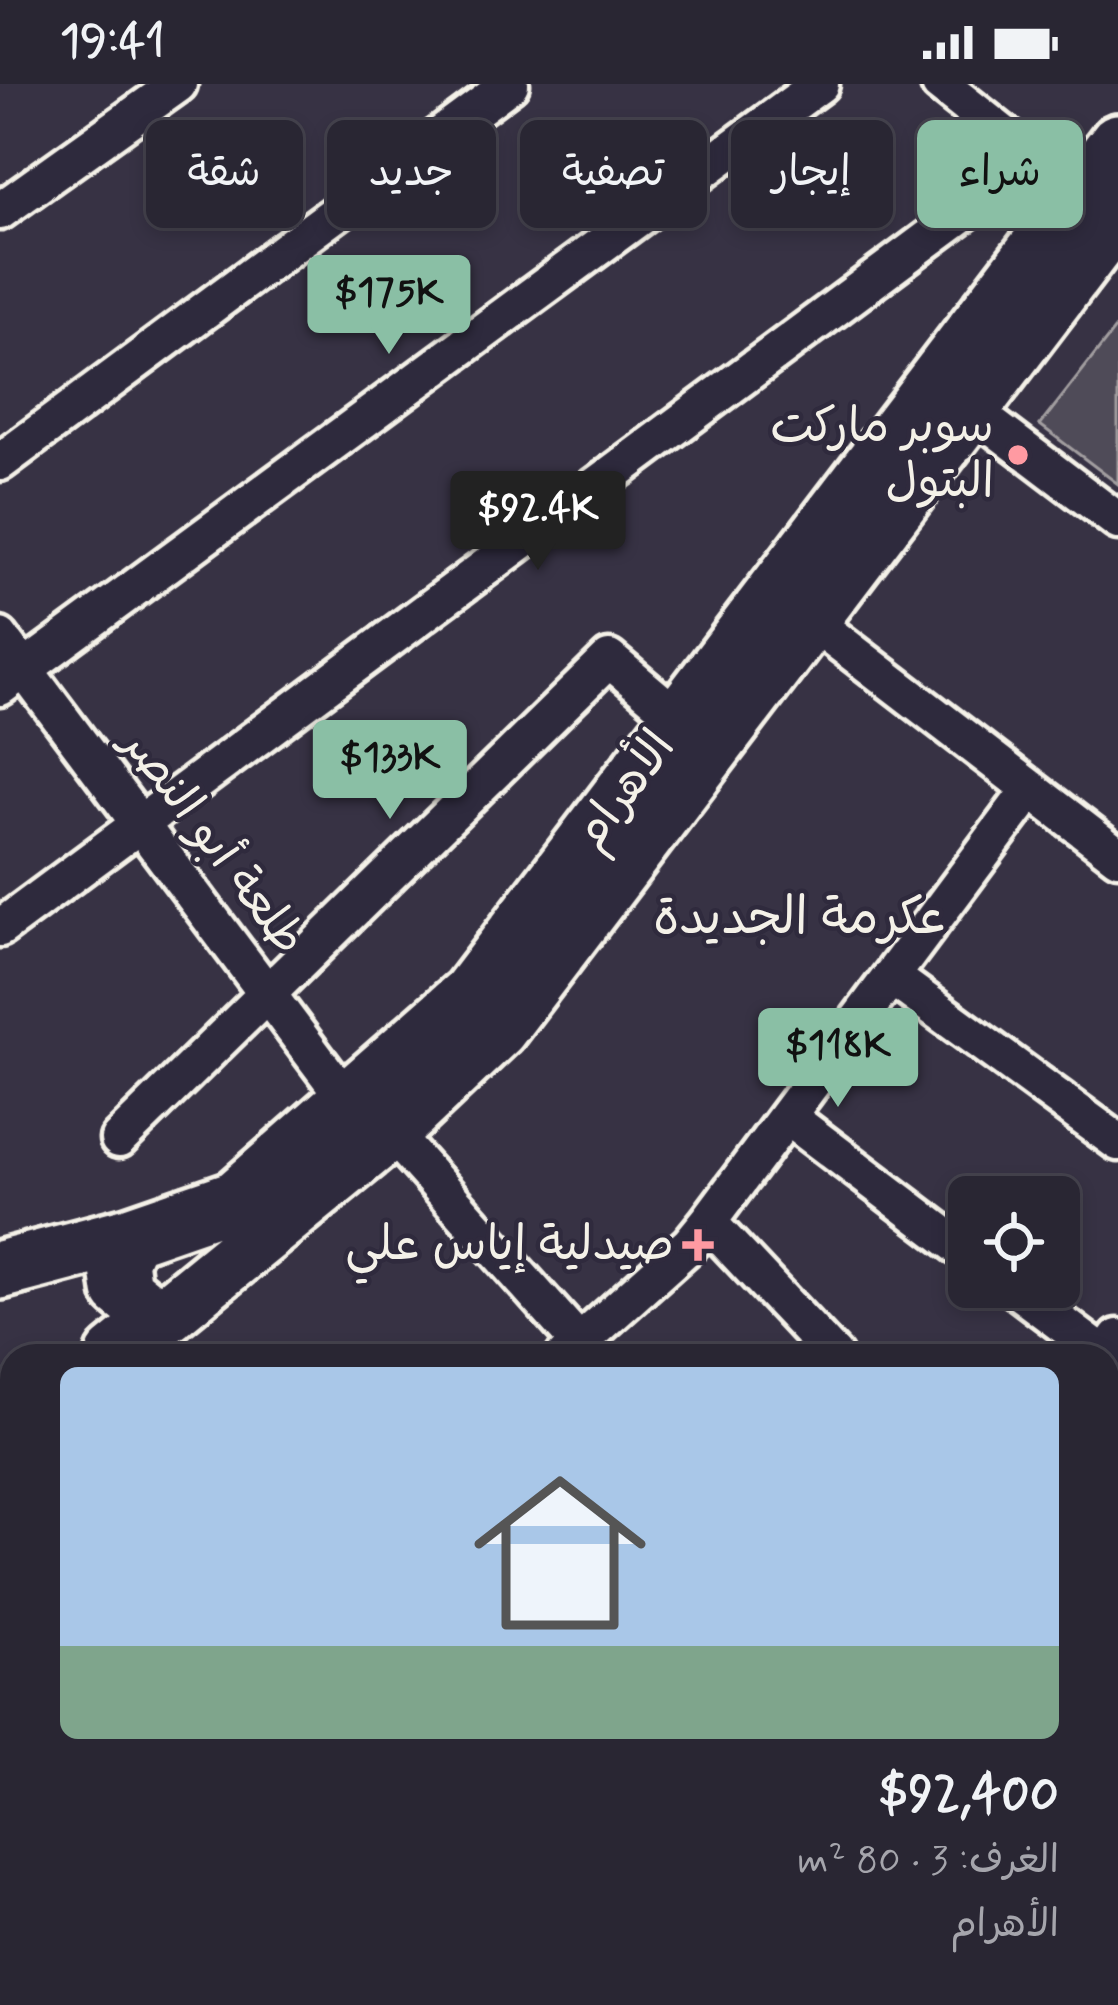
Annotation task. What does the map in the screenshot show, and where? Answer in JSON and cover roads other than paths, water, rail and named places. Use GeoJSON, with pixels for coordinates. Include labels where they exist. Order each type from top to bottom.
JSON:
{"type":"FeatureCollection","features":[{"type":"Feature","properties":{"kind":"main road","name":"الأهرام"},"geometry":{"type":"LineString","coordinates":[[0,1270],[129,1236],[236,1199],[370,1117],[498,1029],[969,408],[1108,211],[1118,143]]}},
{"type":"Feature","properties":{"kind":"main road","name":"الأهرام"},"geometry":{"type":"LineString","coordinates":[[129,1344],[370,1117],[680,718],[1108,211]]}},
{"type":"Feature","properties":{"kind":"main road"},"geometry":{"type":"LineString","coordinates":[[129,1236],[118,1261],[122,1291],[149,1312],[168,1312]]}},
{"type":"Feature","properties":{"kind":"street"},"geometry":{"type":"LineString","coordinates":[[0,211],[178,84]]}},
{"type":"Feature","properties":{"kind":"street"},"geometry":{"type":"LineString","coordinates":[[0,462],[510,84]]}},
{"type":"Feature","properties":{"kind":"street"},"geometry":{"type":"LineString","coordinates":[[12,678],[820,84]]}},
{"type":"Feature","properties":{"kind":"street"},"geometry":{"type":"LineString","coordinates":[[940,84],[986,120]]}},
{"type":"Feature","properties":{"kind":"street"},"geometry":{"type":"LineString","coordinates":[[1083,193],[1108,211]]}},
{"type":"Feature","properties":{"kind":"street"},"geometry":{"type":"LineString","coordinates":[[0,928],[943,228]]}},
{"type":"Feature","properties":{"kind":"street"},"geometry":{"type":"LineString","coordinates":[[969,408],[1118,521]]}},
{"type":"Feature","properties":{"kind":"street"},"geometry":{"type":"LineString","coordinates":[[808,618],[1118,856]]}},
{"type":"Feature","properties":{"kind":"street","name":"طلعة أبو النصر"},"geometry":{"type":"LineString","coordinates":[[0,637],[12,678],[140,824],[266,993],[571,1344]]}},
{"type":"Feature","properties":{"kind":"street"},"geometry":{"type":"LineString","coordinates":[[119,1139],[609,659],[680,718]]}},
{"type":"Feature","properties":{"kind":"street"},"geometry":{"type":"LineString","coordinates":[[586,1344],[708,1222],[1030,790]]}},
{"type":"Feature","properties":{"kind":"street"},"geometry":{"type":"LineString","coordinates":[[892,977],[1118,1142]]}},
{"type":"Feature","properties":{"kind":"street"},"geometry":{"type":"LineString","coordinates":[[788,1117],[948,1238]]}},
{"type":"Feature","properties":{"kind":"street"},"geometry":{"type":"LineString","coordinates":[[708,1222],[823,1344]]}},
{"type":"Feature","properties":{"kind":"street"},"geometry":{"type":"LineString","coordinates":[[1041,1308],[1089,1344]]}},
{"type":"Feature","properties":{"kind":"place","name":"سوبر ماركت البتول"},"geometry":{"type":"Point","coordinates":[1018,455]}},
{"type":"Feature","properties":{"kind":"place","name":"صيدلية إياس علي"},"geometry":{"type":"Point","coordinates":[698,1245]}},
{"type":"Feature","properties":{"kind":"district","name":"عكرمة الجديدة"},"geometry":{"type":"Point","coordinates":[801,919]}}]}
